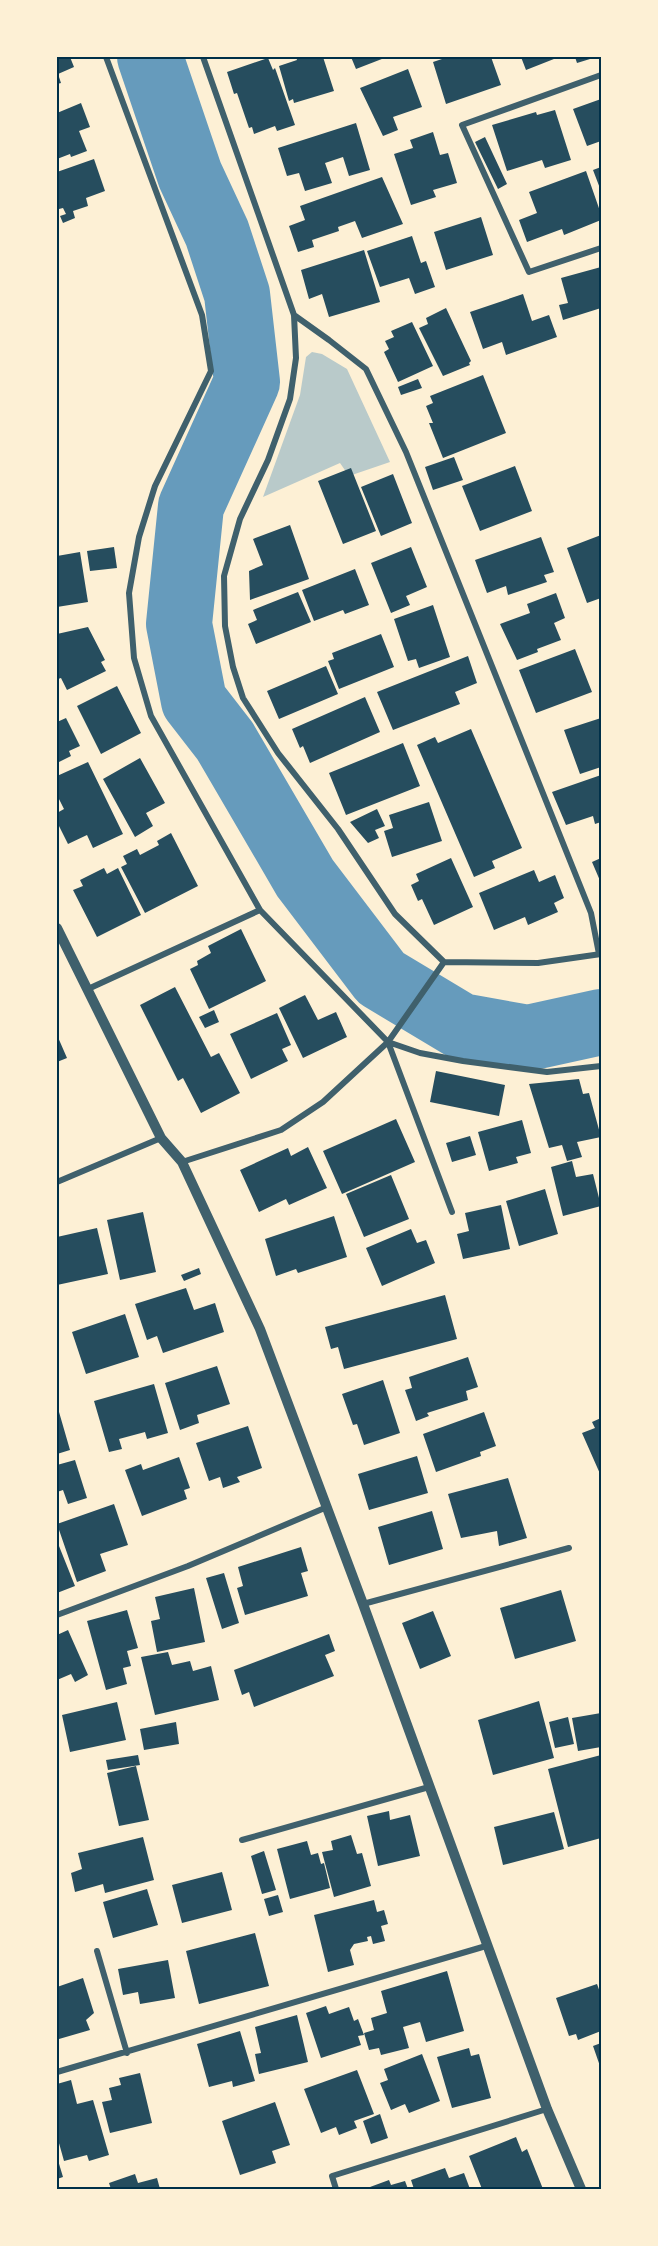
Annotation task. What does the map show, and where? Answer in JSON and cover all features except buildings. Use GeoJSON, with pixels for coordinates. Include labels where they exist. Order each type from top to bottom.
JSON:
{"type":"FeatureCollection","features":[{"type":"Feature","properties":{"kind":"street"},"geometry":{"type":"LineString","coordinates":[[106,57],[202,315],[210,371],[154,486],[139,537],[129,593],[134,658],[151,716],[261,910],[388,1042],[452,1212]]}},
{"type":"Feature","properties":{"kind":"street"},"geometry":{"type":"LineString","coordinates":[[212,57],[204,58],[294,315],[296,358],[290,399],[268,459],[240,519],[224,576],[225,626],[233,667],[243,698],[278,753],[338,829],[395,914],[444,962],[538,963],[600,954],[591,913],[406,452],[366,369],[294,315]]}},
{"type":"Feature","properties":{"kind":"street"},"geometry":{"type":"LineString","coordinates":[[601,75],[462,125],[529,272],[601,248]]}},
{"type":"Feature","properties":{"kind":"street"},"geometry":{"type":"LineString","coordinates":[[88,989],[261,910]]}},
{"type":"Feature","properties":{"kind":"street"},"geometry":{"type":"LineString","coordinates":[[57,928],[161,1138],[182,1162],[260,1329],[363,1604],[486,1946],[547,2109],[581,2189]]}},
{"type":"Feature","properties":{"kind":"street"},"geometry":{"type":"LineString","coordinates":[[182,1162],[281,1130],[323,1102],[388,1042],[444,962]]}},
{"type":"Feature","properties":{"kind":"street"},"geometry":{"type":"LineString","coordinates":[[388,1042],[420,1053],[547,1072],[601,1066]]}},
{"type":"Feature","properties":{"kind":"street"},"geometry":{"type":"LineString","coordinates":[[57,1182],[161,1138]]}},
{"type":"Feature","properties":{"kind":"street"},"geometry":{"type":"LineString","coordinates":[[57,1615],[188,1566],[327,1507]]}},
{"type":"Feature","properties":{"kind":"street"},"geometry":{"type":"LineString","coordinates":[[363,1604],[569,1548]]}},
{"type":"Feature","properties":{"kind":"street"},"geometry":{"type":"LineString","coordinates":[[242,1840],[429,1787]]}},
{"type":"Feature","properties":{"kind":"street"},"geometry":{"type":"LineString","coordinates":[[57,2072],[486,1946]]}},
{"type":"Feature","properties":{"kind":"street"},"geometry":{"type":"LineString","coordinates":[[97,1951],[127,2052]]}},
{"type":"Feature","properties":{"kind":"street"},"geometry":{"type":"LineString","coordinates":[[336,2189],[332,2176],[547,2109]]}},
{"type":"Feature","properties":{"kind":"shaded area"},"geometry":{"type":"Polygon","coordinates":[[[312,352],[322,354],[347,369],[390,462],[349,476],[340,463],[263,497],[300,395],[306,357],[312,352]]]}},
{"type":"Feature","properties":{"kind":"waterway"},"geometry":{"type":"LineString","coordinates":[[150,57],[190,175],[217,233],[237,294],[247,382],[191,506],[179,624],[194,701],[225,741],[305,878],[381,978],[461,1026],[528,1038],[601,1022]]}}]}
